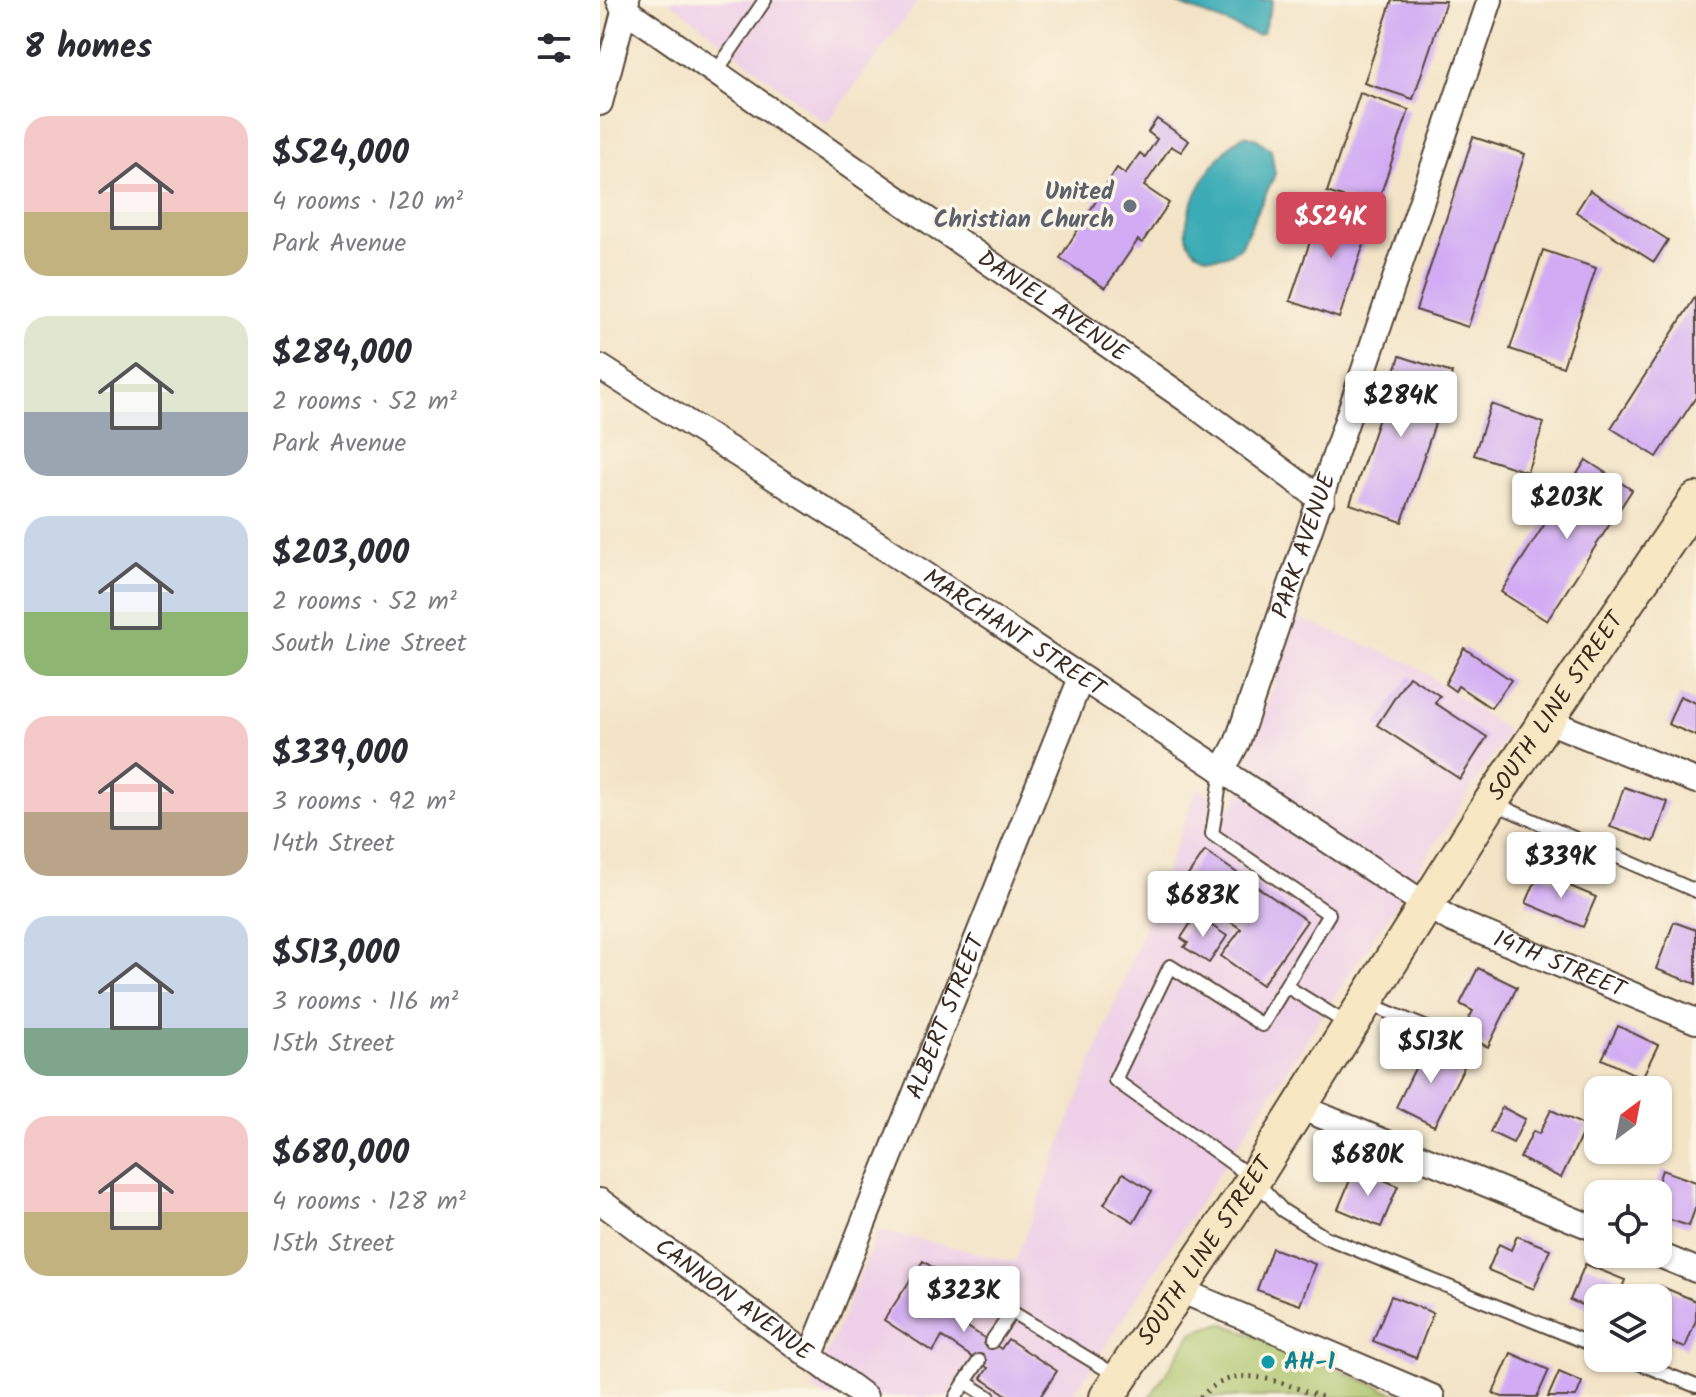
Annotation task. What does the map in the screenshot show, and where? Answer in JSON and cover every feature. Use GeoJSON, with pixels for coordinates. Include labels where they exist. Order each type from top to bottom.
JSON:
{"type":"FeatureCollection","features":[{"type":"Feature","properties":{"kind":"main road","name":"SOUTH LINE STREET"},"geometry":{"type":"LineString","coordinates":[[1113,1387],[1254,1179],[1491,802],[1695,503]]}},
{"type":"Feature","properties":{"kind":"street","name":"PARK AVENUE"},"geometry":{"type":"LineString","coordinates":[[1222,771],[1237,743],[1322,500],[1490,0]]}},
{"type":"Feature","properties":{"kind":"street","name":"DANIEL AVENUE"},"geometry":{"type":"LineString","coordinates":[[623,3],[716,72],[1190,402],[1322,500]]}},
{"type":"Feature","properties":{"kind":"street"},"geometry":{"type":"LineString","coordinates":[[600,18],[623,3]]}},
{"type":"Feature","properties":{"kind":"street"},"geometry":{"type":"LineString","coordinates":[[600,103],[623,3]]}},
{"type":"Feature","properties":{"kind":"street","name":"MARCHANT STREET"},"geometry":{"type":"LineString","coordinates":[[600,367],[1426,905]]}},
{"type":"Feature","properties":{"kind":"street","name":"ALBERT STREET"},"geometry":{"type":"LineString","coordinates":[[810,1357],[1081,678]]}},
{"type":"Feature","properties":{"kind":"street"},"geometry":{"type":"LineString","coordinates":[[1548,721],[1696,781]]}},
{"type":"Feature","properties":{"kind":"street","name":"14TH STREET"},"geometry":{"type":"LineString","coordinates":[[1426,905],[1452,920],[1696,1021]]}},
{"type":"Feature","properties":{"kind":"street"},"geometry":{"type":"LineString","coordinates":[[1300,1107],[1584,1224]]}},
{"type":"Feature","properties":{"kind":"street","name":"CANNON AVENUE"},"geometry":{"type":"LineString","coordinates":[[600,1201],[865,1397]]}},
{"type":"Feature","properties":{"kind":"street"},"geometry":{"type":"LineString","coordinates":[[1672,1260],[1696,1270]]}},
{"type":"Feature","properties":{"kind":"street"},"geometry":{"type":"LineString","coordinates":[[1180,1290],[1432,1397]]}},
{"type":"Feature","properties":{"kind":"lane"},"geometry":{"type":"LineString","coordinates":[[716,72],[765,0]]}},
{"type":"Feature","properties":{"kind":"lane"},"geometry":{"type":"LineString","coordinates":[[1222,771],[1212,834],[1329,914],[1262,1025],[1170,966],[1115,1080],[1254,1179],[1282,1210],[1325,1237],[1584,1341]]}},
{"type":"Feature","properties":{"kind":"lane"},"geometry":{"type":"LineString","coordinates":[[1491,802],[1696,891]]}},
{"type":"Feature","properties":{"kind":"lane"},"geometry":{"type":"LineString","coordinates":[[1286,986],[1359,1014],[1456,1040]]}},
{"type":"Feature","properties":{"kind":"lane"},"geometry":{"type":"LineString","coordinates":[[991,1342],[1012,1312],[1113,1387]]}},
{"type":"Feature","properties":{"kind":"lane"},"geometry":{"type":"LineString","coordinates":[[956,1397],[979,1361]]}},
{"type":"Feature","properties":{"kind":"lane"},"geometry":{"type":"LineString","coordinates":[[1661,1372],[1696,1386]]}},
{"type":"Feature","properties":{"kind":"lane"},"geometry":{"type":"LineString","coordinates":[[965,1382],[989,1397]]}},
{"type":"Feature","properties":{"kind":"path"},"geometry":{"type":"LineString","coordinates":[[1200,1397],[1214,1383],[1246,1375],[1322,1397]]}},
{"type":"Feature","properties":{"kind":"shaded area"},"geometry":{"type":"Polygon","coordinates":[[[669,0],[919,0],[826,124],[669,0]]]}},
{"type":"Feature","properties":{"kind":"shaded area"},"geometry":{"type":"Polygon","coordinates":[[[1296,617],[1413,664],[1509,732],[1072,1397],[826,1397],[812,1389],[879,1230],[1015,1262],[1198,787],[1234,807],[1296,617]]]}},
{"type":"Feature","properties":{"kind":"green space"},"geometry":{"type":"Polygon","coordinates":[[[1222,1323],[1405,1397],[1150,1397],[1193,1332],[1222,1323]]]}},
{"type":"Feature","properties":{"kind":"water"},"geometry":{"type":"Polygon","coordinates":[[[1168,0],[1273,0],[1263,32],[1257,35],[1168,0]]]}},
{"type":"Feature","properties":{"kind":"water"},"geometry":{"type":"Polygon","coordinates":[[[1245,135],[1257,139],[1271,150],[1275,174],[1241,247],[1224,256],[1206,256],[1192,247],[1187,232],[1189,214],[1207,175],[1233,143],[1245,135]]]}},
{"type":"Feature","properties":{"kind":"building"},"geometry":{"type":"Polygon","coordinates":[[[1392,0],[1446,1],[1413,99],[1364,83],[1392,0]]]}},
{"type":"Feature","properties":{"kind":"building"},"geometry":{"type":"Polygon","coordinates":[[[1360,93],[1409,110],[1376,208],[1327,192],[1360,93]]]}},
{"type":"Feature","properties":{"kind":"building","name":"United Christian Church"},"geometry":{"type":"Polygon","coordinates":[[[1157,119],[1189,141],[1181,152],[1171,146],[1144,186],[1169,203],[1142,243],[1138,240],[1105,288],[1060,258],[1117,168],[1125,174],[1140,153],[1145,157],[1157,139],[1148,132],[1157,119]]]}},
{"type":"Feature","properties":{"kind":"building"},"geometry":{"type":"Polygon","coordinates":[[[1473,137],[1525,154],[1468,327],[1416,310],[1473,137]]]}},
{"type":"Feature","properties":{"kind":"building"},"geometry":{"type":"Polygon","coordinates":[[[1590,190],[1668,240],[1654,262],[1576,212],[1590,190]]]}},
{"type":"Feature","properties":{"kind":"building"},"geometry":{"type":"Polygon","coordinates":[[[1323,203],[1372,220],[1339,318],[1290,301],[1323,203]]]}},
{"type":"Feature","properties":{"kind":"building"},"geometry":{"type":"Polygon","coordinates":[[[1543,250],[1596,268],[1563,367],[1510,349],[1543,250]]]}},
{"type":"Feature","properties":{"kind":"building"},"geometry":{"type":"Polygon","coordinates":[[[1696,296],[1696,397],[1657,457],[1611,428],[1696,296]]]}},
{"type":"Feature","properties":{"kind":"building"},"geometry":{"type":"Polygon","coordinates":[[[1400,356],[1452,373],[1402,522],[1350,504],[1400,356]]]}},
{"type":"Feature","properties":{"kind":"building"},"geometry":{"type":"Polygon","coordinates":[[[1491,404],[1544,423],[1527,472],[1474,455],[1491,404]]]}},
{"type":"Feature","properties":{"kind":"building"},"geometry":{"type":"Polygon","coordinates":[[[1586,460],[1632,490],[1547,621],[1501,592],[1586,460]]]}},
{"type":"Feature","properties":{"kind":"building"},"geometry":{"type":"Polygon","coordinates":[[[1464,648],[1511,680],[1491,708],[1458,686],[1455,691],[1445,684],[1464,648]]]}},
{"type":"Feature","properties":{"kind":"building"},"geometry":{"type":"Polygon","coordinates":[[[1409,676],[1440,696],[1435,703],[1487,737],[1460,779],[1377,725],[1409,676]]]}},
{"type":"Feature","properties":{"kind":"building"},"geometry":{"type":"Polygon","coordinates":[[[1680,696],[1696,703],[1696,736],[1668,724],[1680,696]]]}},
{"type":"Feature","properties":{"kind":"building"},"geometry":{"type":"Polygon","coordinates":[[[1624,787],[1668,802],[1654,842],[1610,827],[1624,787]]]}},
{"type":"Feature","properties":{"kind":"building"},"geometry":{"type":"Polygon","coordinates":[[[1205,851],[1307,921],[1262,985],[1221,956],[1241,929],[1180,887],[1205,851]]]}},
{"type":"Feature","properties":{"kind":"building"},"geometry":{"type":"Polygon","coordinates":[[[1539,873],[1596,897],[1583,927],[1526,903],[1539,873]]]}},
{"type":"Feature","properties":{"kind":"building"},"geometry":{"type":"Polygon","coordinates":[[[1196,915],[1227,936],[1209,963],[1184,947],[1188,943],[1181,938],[1196,915]]]}},
{"type":"Feature","properties":{"kind":"building"},"geometry":{"type":"Polygon","coordinates":[[[1674,922],[1696,930],[1696,984],[1656,969],[1674,922]]]}},
{"type":"Feature","properties":{"kind":"building"},"geometry":{"type":"Polygon","coordinates":[[[1478,968],[1517,987],[1488,1047],[1461,1034],[1473,1011],[1460,1004],[1478,968]]]}},
{"type":"Feature","properties":{"kind":"building"},"geometry":{"type":"Polygon","coordinates":[[[1618,1026],[1658,1045],[1643,1076],[1602,1059],[1618,1026]]]}},
{"type":"Feature","properties":{"kind":"building"},"geometry":{"type":"Polygon","coordinates":[[[1427,1044],[1466,1063],[1434,1126],[1396,1107],[1427,1044]]]}},
{"type":"Feature","properties":{"kind":"building"},"geometry":{"type":"Polygon","coordinates":[[[1502,1107],[1525,1119],[1513,1143],[1490,1132],[1502,1107]]]}},
{"type":"Feature","properties":{"kind":"building"},"geometry":{"type":"Polygon","coordinates":[[[1551,1110],[1584,1125],[1561,1178],[1520,1158],[1533,1131],[1539,1134],[1551,1110]]]}},
{"type":"Feature","properties":{"kind":"building"},"geometry":{"type":"Polygon","coordinates":[[[1355,1168],[1398,1186],[1381,1227],[1338,1209],[1355,1168]]]}},
{"type":"Feature","properties":{"kind":"building"},"geometry":{"type":"Polygon","coordinates":[[[1662,1170],[1696,1182],[1696,1206],[1689,1226],[1672,1221],[1672,1180],[1659,1180],[1662,1170]]]}},
{"type":"Feature","properties":{"kind":"building"},"geometry":{"type":"Polygon","coordinates":[[[1123,1173],[1152,1191],[1134,1222],[1104,1204],[1123,1173]]]}},
{"type":"Feature","properties":{"kind":"building"},"geometry":{"type":"Polygon","coordinates":[[[1517,1236],[1550,1249],[1534,1289],[1488,1270],[1499,1244],[1511,1250],[1517,1236]]]}},
{"type":"Feature","properties":{"kind":"building"},"geometry":{"type":"Polygon","coordinates":[[[1272,1248],[1315,1264],[1300,1305],[1257,1290],[1272,1248]]]}},
{"type":"Feature","properties":{"kind":"building"},"geometry":{"type":"Polygon","coordinates":[[[923,1261],[971,1293],[954,1318],[1001,1349],[1008,1339],[1057,1371],[1040,1397],[1010,1397],[981,1378],[988,1368],[942,1337],[933,1352],[884,1320],[923,1261]]]}},
{"type":"Feature","properties":{"kind":"building"},"geometry":{"type":"Polygon","coordinates":[[[1584,1266],[1625,1280],[1623,1284],[1584,1284],[1584,1306],[1570,1300],[1584,1266]]]}},
{"type":"Feature","properties":{"kind":"building"},"geometry":{"type":"Polygon","coordinates":[[[1672,1291],[1696,1301],[1696,1320],[1685,1348],[1672,1343],[1672,1291]]]}},
{"type":"Feature","properties":{"kind":"building"},"geometry":{"type":"Polygon","coordinates":[[[1391,1296],[1433,1313],[1416,1358],[1373,1341],[1391,1296]]]}},
{"type":"Feature","properties":{"kind":"building"},"geometry":{"type":"Polygon","coordinates":[[[1511,1353],[1549,1370],[1537,1397],[1502,1397],[1493,1393],[1511,1353]]]}},
{"type":"Feature","properties":{"kind":"building"},"geometry":{"type":"Polygon","coordinates":[[[1559,1372],[1582,1382],[1576,1397],[1548,1397],[1559,1372]]]}},
{"type":"Feature","properties":{"kind":"place","name":"United Christian Church"},"geometry":{"type":"Point","coordinates":[1130,206]}},
{"type":"Feature","properties":{"kind":"place","name":"AH-1"},"geometry":{"type":"Point","coordinates":[1268,1362]}}]}
